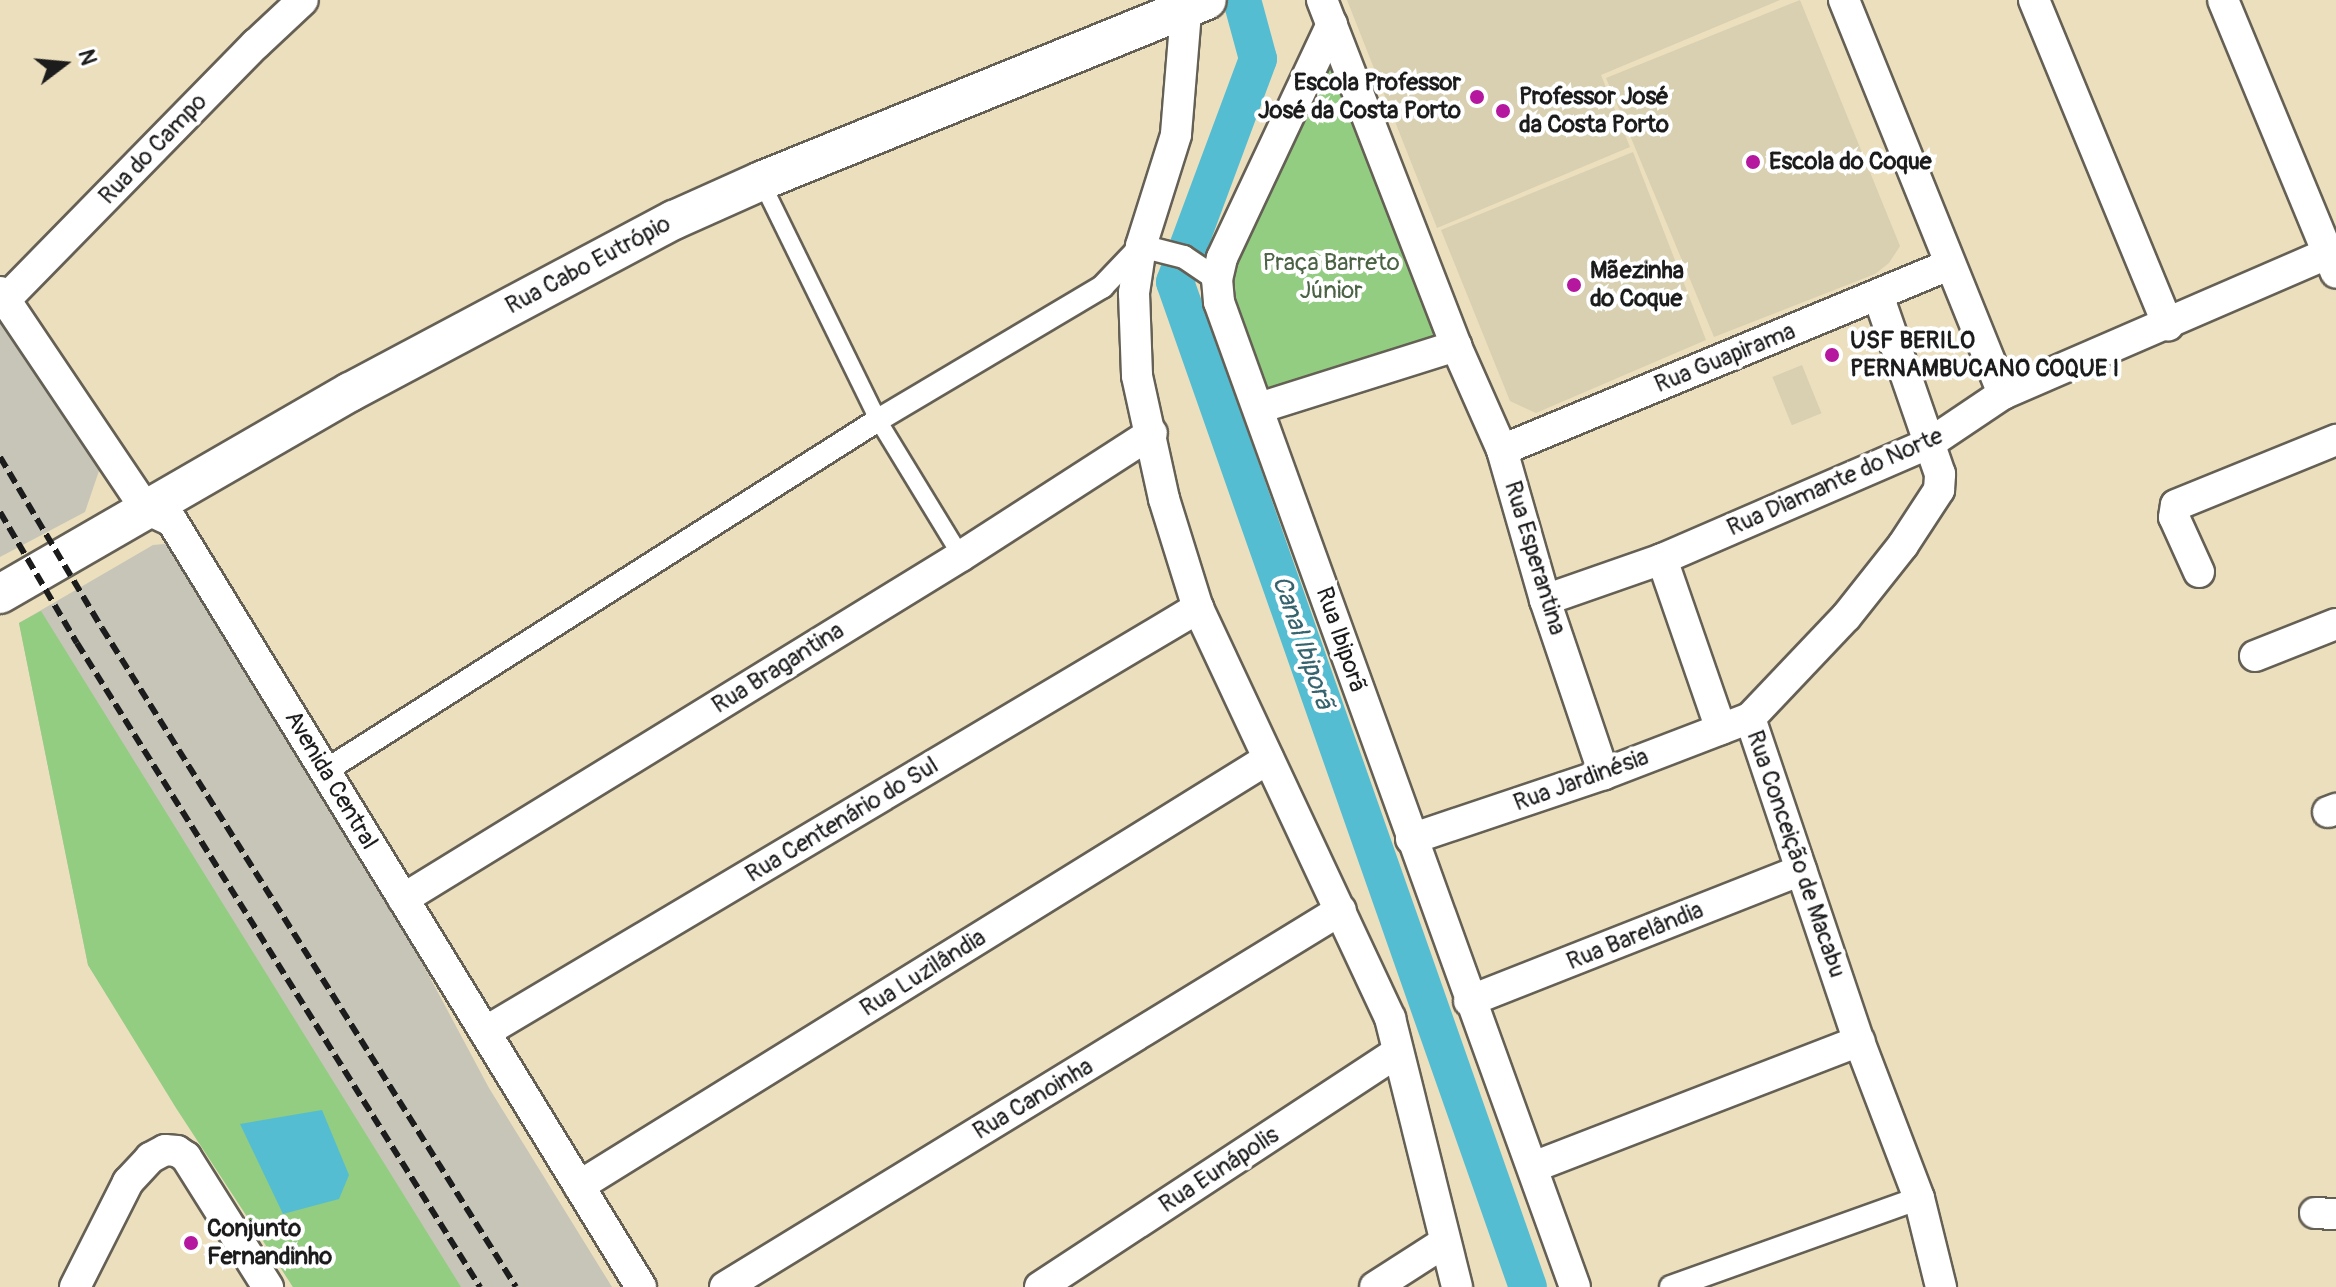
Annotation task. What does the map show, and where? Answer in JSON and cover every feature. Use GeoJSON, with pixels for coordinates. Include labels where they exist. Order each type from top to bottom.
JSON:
{"type":"FeatureCollection","features":[{"type":"Feature","properties":{"kind":"street","name":"Rua do Campo"},"geometry":{"type":"LineString","coordinates":[[3,296],[303,0]]}},
{"type":"Feature","properties":{"kind":"street"},"geometry":{"type":"LineString","coordinates":[[1844,0],[1948,265],[2003,394]]}},
{"type":"Feature","properties":{"kind":"street"},"geometry":{"type":"LineString","coordinates":[[2034,0],[2168,325]]}},
{"type":"Feature","properties":{"kind":"street"},"geometry":{"type":"LineString","coordinates":[[2223,0],[2333,259]]}},
{"type":"Feature","properties":{"kind":"street"},"geometry":{"type":"LineString","coordinates":[[1192,4],[1176,135],[1141,246],[1134,293],[1137,376],[1152,433],[1164,499],[1198,608],[1390,1018],[1457,1287]]}},
{"type":"Feature","properties":{"kind":"street","name":"Rua Cabo Eutrópio"},"geometry":{"type":"LineString","coordinates":[[0,594],[350,392],[674,220],[761,181],[1192,4]]}},
{"type":"Feature","properties":{"kind":"street"},"geometry":{"type":"LineString","coordinates":[[1141,246],[1184,257],[1217,279],[1222,258],[1327,12]]}},
{"type":"Feature","properties":{"kind":"street","name":"Rua Esperantina"},"geometry":{"type":"LineString","coordinates":[[1327,12],[1456,346],[1502,450],[1545,600],[1604,774]]}},
{"type":"Feature","properties":{"kind":"street"},"geometry":{"type":"LineString","coordinates":[[325,771],[878,420],[1102,287],[1141,246]]}},
{"type":"Feature","properties":{"kind":"street","name":"Rua Diamante do Norte"},"geometry":{"type":"LineString","coordinates":[[1545,600],[1662,559],[1930,443],[2003,394],[2333,259]]}},
{"type":"Feature","properties":{"kind":"street","name":"Rua Guapirama"},"geometry":{"type":"LineString","coordinates":[[1502,450],[1948,265]]}},
{"type":"Feature","properties":{"kind":"street","name":"Rua Ibiporã"},"geometry":{"type":"LineString","coordinates":[[1217,279],[1219,302],[1469,1001],[1575,1287]]}},
{"type":"Feature","properties":{"kind":"street"},"geometry":{"type":"LineString","coordinates":[[1878,295],[1930,443]]}},
{"type":"Feature","properties":{"kind":"street","name":"Avenida Central"},"geometry":{"type":"LineString","coordinates":[[3,296],[146,509],[172,521],[641,1287]]}},
{"type":"Feature","properties":{"kind":"street"},"geometry":{"type":"LineString","coordinates":[[1259,408],[1456,346]]}},
{"type":"Feature","properties":{"kind":"street","name":"Rua Bragantina"},"geometry":{"type":"LineString","coordinates":[[403,899],[961,556],[1152,433]]}},
{"type":"Feature","properties":{"kind":"street"},"geometry":{"type":"LineString","coordinates":[[2199,572],[2174,517],[2180,502],[2336,440]]}},
{"type":"Feature","properties":{"kind":"street","name":"Rua Conceição de Macabu"},"geometry":{"type":"LineString","coordinates":[[1930,443],[1940,474],[1939,490],[1903,545],[1846,617],[1750,718],[1859,1041],[1919,1198],[1941,1287]]}},
{"type":"Feature","properties":{"kind":"street"},"geometry":{"type":"LineString","coordinates":[[1662,559],[1721,729]]}},
{"type":"Feature","properties":{"kind":"street","name":"Rua Centenário do Sul"},"geometry":{"type":"LineString","coordinates":[[485,1032],[1198,608]]}},
{"type":"Feature","properties":{"kind":"street"},"geometry":{"type":"LineString","coordinates":[[2255,656],[2336,624]]}},
{"type":"Feature","properties":{"kind":"street","name":"Rua Jardinésia"},"geometry":{"type":"LineString","coordinates":[[1411,839],[1604,774],[1750,718]]}},
{"type":"Feature","properties":{"kind":"street","name":"Rua Luzilândia"},"geometry":{"type":"LineString","coordinates":[[579,1186],[1268,759]]}},
{"type":"Feature","properties":{"kind":"street","name":"Rua Barelândia"},"geometry":{"type":"LineString","coordinates":[[1469,1001],[1801,870]]}},
{"type":"Feature","properties":{"kind":"street","name":"Rua Canoinha"},"geometry":{"type":"LineString","coordinates":[[725,1287],[1341,910]]}},
{"type":"Feature","properties":{"kind":"street"},"geometry":{"type":"LineString","coordinates":[[1533,1167],[1859,1041]]}},
{"type":"Feature","properties":{"kind":"street","name":"Rua Eunápolis"},"geometry":{"type":"LineString","coordinates":[[1040,1287],[1398,1052]]}},
{"type":"Feature","properties":{"kind":"street"},"geometry":{"type":"LineString","coordinates":[[83,1282],[128,1182],[150,1158],[165,1150],[177,1151],[186,1157],[268,1287]]}},
{"type":"Feature","properties":{"kind":"street"},"geometry":{"type":"LineString","coordinates":[[1671,1287],[1919,1198]]}},
{"type":"Feature","properties":{"kind":"street"},"geometry":{"type":"LineString","coordinates":[[1375,1287],[1445,1242]]}},
{"type":"Feature","properties":{"kind":"lane"},"geometry":{"type":"LineString","coordinates":[[761,181],[878,420],[961,556]]}},
{"type":"Feature","properties":{"kind":"shaded area","name":"Professor José da Costa Porto"},"geometry":{"type":"Polygon","coordinates":[[[1347,0],[1780,0],[1601,75],[1630,147],[1437,228],[1347,0]]]}},
{"type":"Feature","properties":{"kind":"shaded area","name":"Escola do Coque"},"geometry":{"type":"Polygon","coordinates":[[[1800,0],[1900,246],[1889,263],[1875,274],[1714,337],[1606,78],[1800,0]]]}},
{"type":"Feature","properties":{"kind":"shaded area","name":"Mãezinha do Coque"},"geometry":{"type":"Polygon","coordinates":[[[1633,152],[1706,340],[1536,413],[1510,401],[1441,230],[1633,152]]]}},
{"type":"Feature","properties":{"kind":"shaded area"},"geometry":{"type":"Polygon","coordinates":[[[0,303],[102,462],[85,512],[0,557],[0,303]]]}},
{"type":"Feature","properties":{"kind":"shaded area"},"geometry":{"type":"Polygon","coordinates":[[[1802,365],[1821,413],[1792,425],[1772,377],[1802,365]]]}},
{"type":"Feature","properties":{"kind":"shaded area"},"geometry":{"type":"Polygon","coordinates":[[[175,543],[341,811],[489,1088],[612,1287],[293,1287],[88,965],[19,623],[153,545],[175,543]]]}},
{"type":"Feature","properties":{"kind":"green space","name":"Praça Barreto Júnior"},"geometry":{"type":"Polygon","coordinates":[[[1338,41],[1456,335],[1244,407],[1220,290],[1338,41]]]}},
{"type":"Feature","properties":{"kind":"green space"},"geometry":{"type":"Polygon","coordinates":[[[41,611],[461,1287],[293,1287],[176,1108],[88,965],[19,623],[41,611]]]}},
{"type":"Feature","properties":{"kind":"water"},"geometry":{"type":"Polygon","coordinates":[[[322,1110],[349,1175],[339,1199],[283,1214],[240,1124],[322,1110]]]}},
{"type":"Feature","properties":{"kind":"waterway","name":"Canal Ibiporã"},"geometry":{"type":"LineString","coordinates":[[1242,0],[1258,59],[1175,282],[1528,1287]]}},
{"type":"Feature","properties":{"kind":"railway"},"geometry":{"type":"LineString","coordinates":[[0,457],[102,628],[516,1287]]}},
{"type":"Feature","properties":{"kind":"railway"},"geometry":{"type":"LineString","coordinates":[[0,512],[77,643],[480,1287]]}},
{"type":"Feature","properties":{"kind":"place","name":"Escola Professor José da Costa Porto"},"geometry":{"type":"Point","coordinates":[1477,97]}},
{"type":"Feature","properties":{"kind":"place","name":"Professor José da Costa Porto"},"geometry":{"type":"Point","coordinates":[1503,111]}},
{"type":"Feature","properties":{"kind":"place","name":"Escola do Coque"},"geometry":{"type":"Point","coordinates":[1753,162]}},
{"type":"Feature","properties":{"kind":"place","name":"Mãezinha do Coque"},"geometry":{"type":"Point","coordinates":[1574,285]}},
{"type":"Feature","properties":{"kind":"place","name":"USF BERILO PERNAMBUCANO COQUE I"},"geometry":{"type":"Point","coordinates":[1832,355]}},
{"type":"Feature","properties":{"kind":"place","name":"Conjunto Fernandinho"},"geometry":{"type":"Point","coordinates":[191,1243]}}]}
